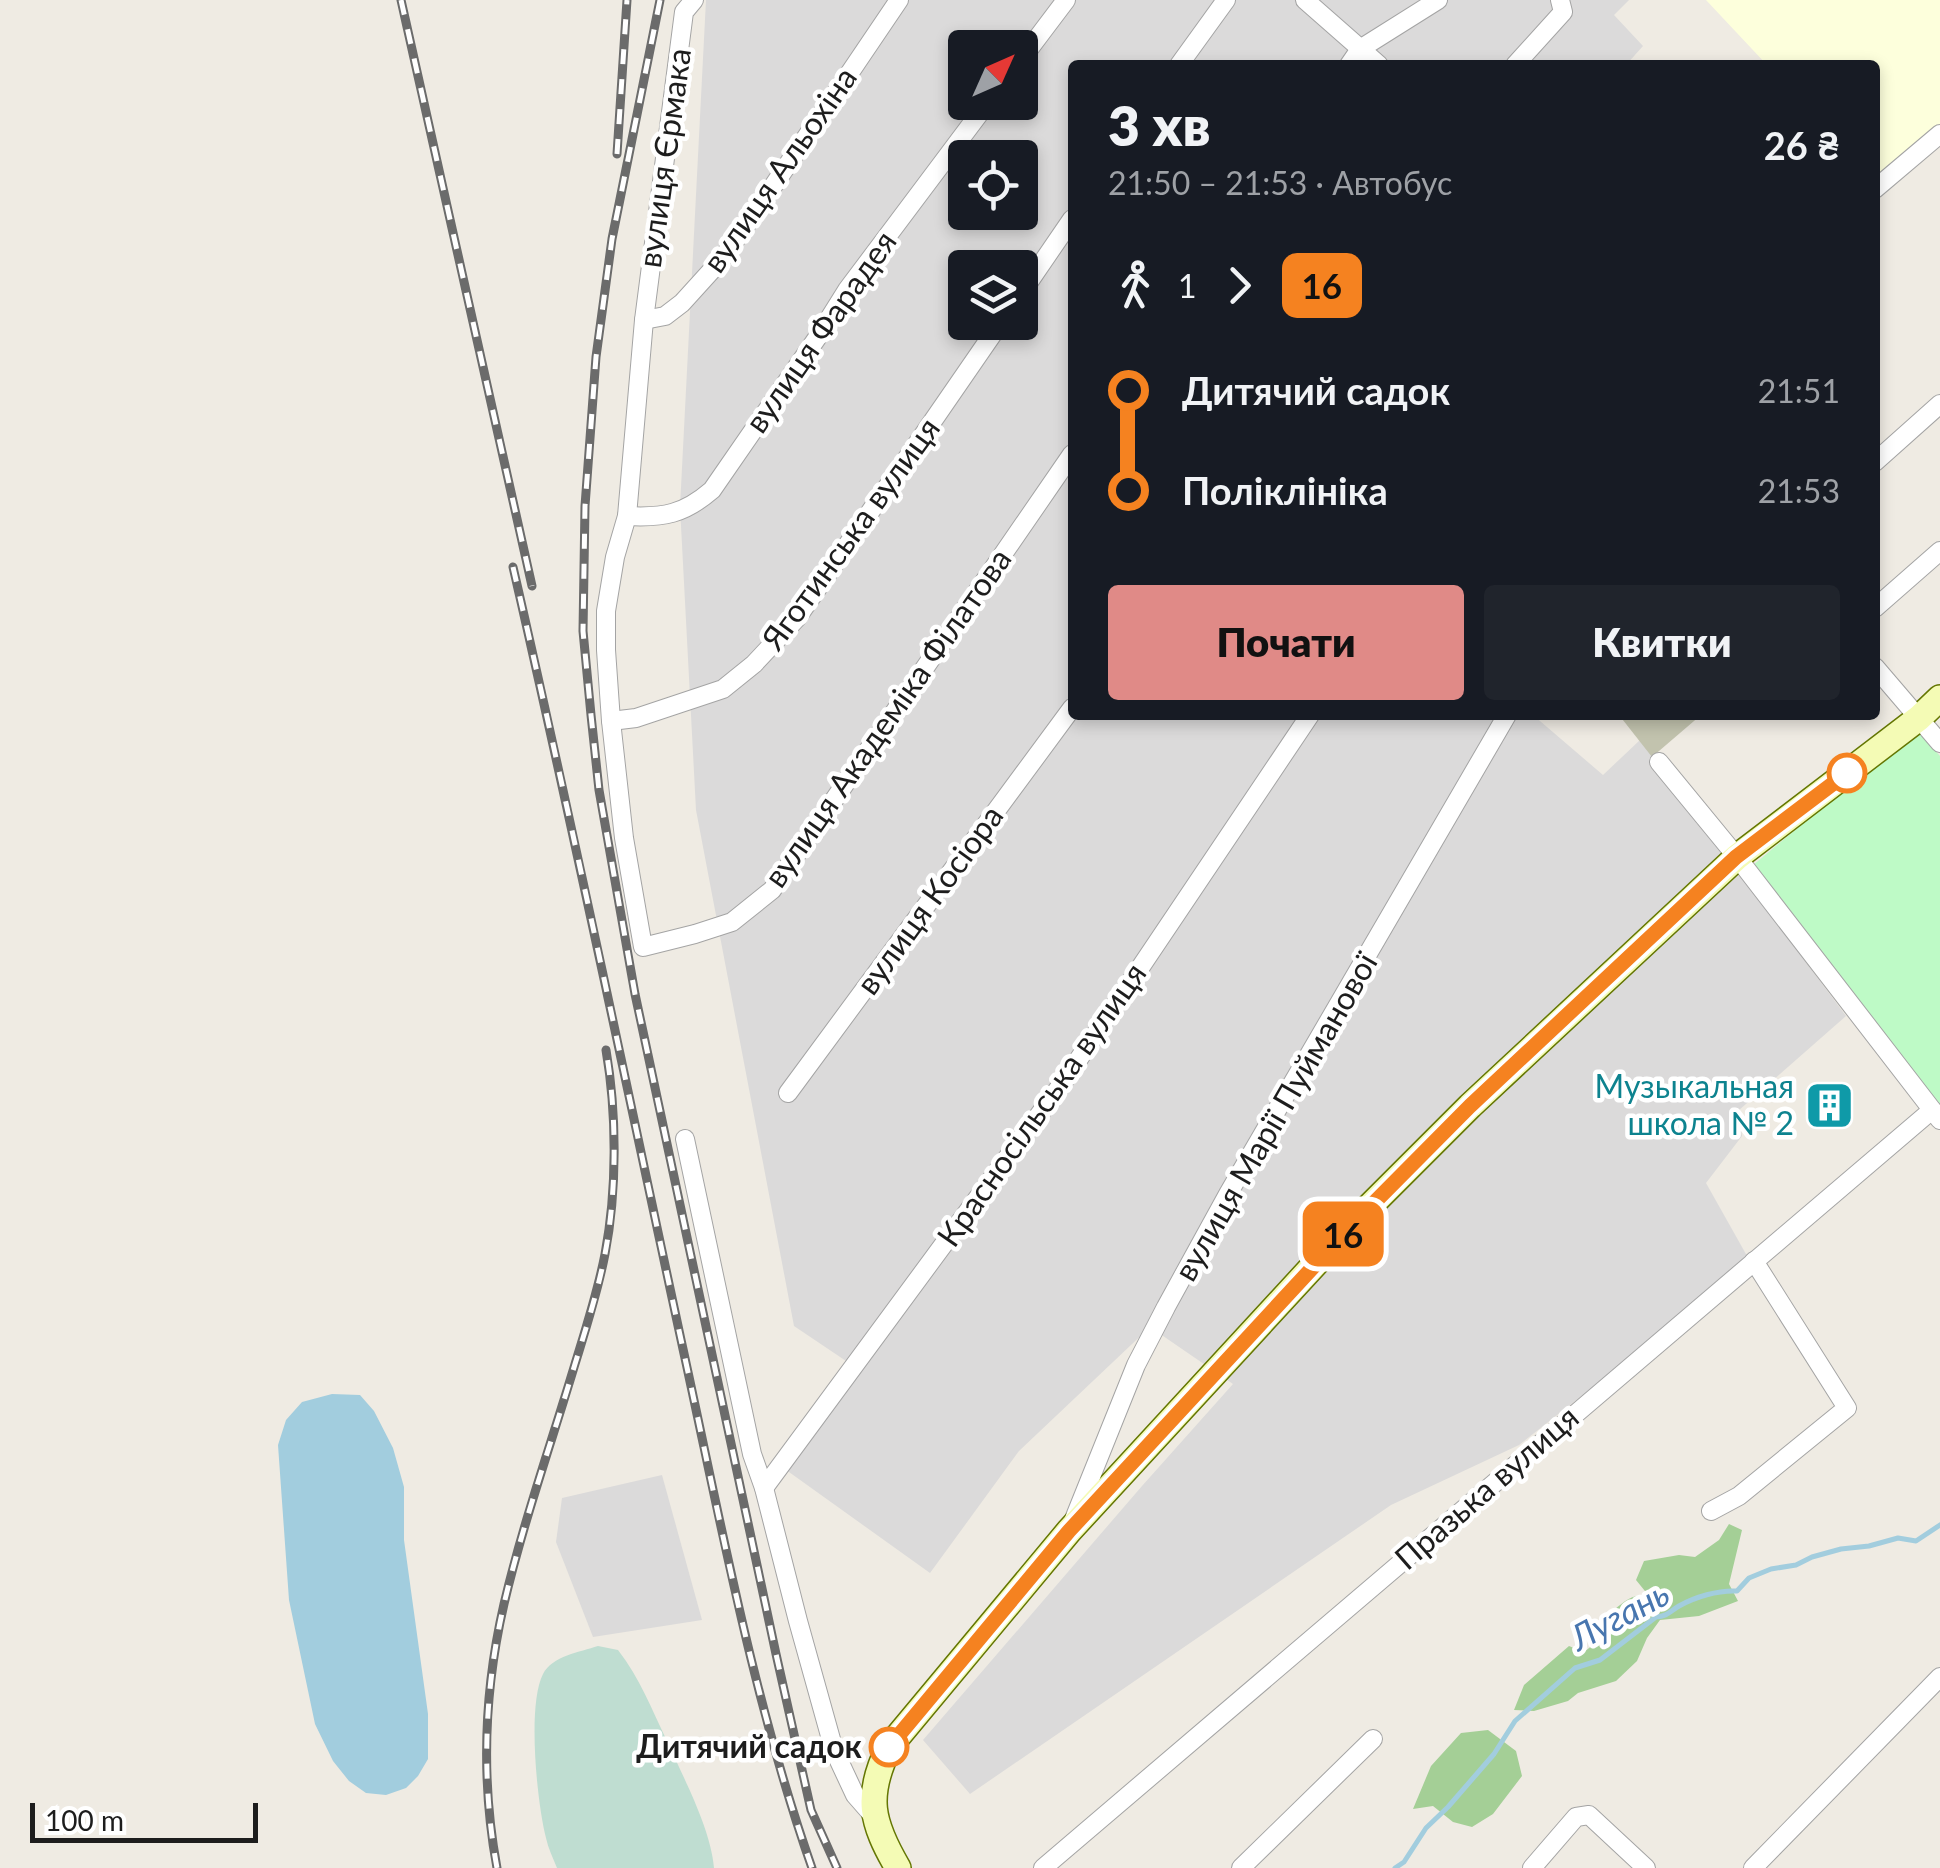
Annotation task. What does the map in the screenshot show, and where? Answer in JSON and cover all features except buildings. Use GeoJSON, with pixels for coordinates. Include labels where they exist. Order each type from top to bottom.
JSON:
{"type":"FeatureCollection","features":[{"type":"Feature","properties":{"kind":"street","name":"вулиця Єрмака"},"geometry":{"type":"LineString","coordinates":[[644,320],[684,12],[694,0]]}},
{"type":"Feature","properties":{"kind":"street","name":"вулиця Альохіна"},"geometry":{"type":"LineString","coordinates":[[644,320],[665,316],[682,303],[720,260],[899,0]]}},
{"type":"Feature","properties":{"kind":"street"},"geometry":{"type":"LineString","coordinates":[[1038,37],[1066,0]]}},
{"type":"Feature","properties":{"kind":"street"},"geometry":{"type":"LineString","coordinates":[[1183,60],[1226,0]]}},
{"type":"Feature","properties":{"kind":"street"},"geometry":{"type":"LineString","coordinates":[[1306,0],[1355,57],[1438,0]]}},
{"type":"Feature","properties":{"kind":"street"},"geometry":{"type":"LineString","coordinates":[[1519,60],[1562,12],[1560,0]]}},
{"type":"Feature","properties":{"kind":"street","name":"вулиця Фарадея"},"geometry":{"type":"LineString","coordinates":[[628,516],[653,518],[678,512],[696,504],[712,490],[847,290],[974,120]]}},
{"type":"Feature","properties":{"kind":"street"},"geometry":{"type":"LineString","coordinates":[[1880,185],[1940,134]]}},
{"type":"Feature","properties":{"kind":"street"},"geometry":{"type":"LineString","coordinates":[[1038,269],[1068,225]]}},
{"type":"Feature","properties":{"kind":"street","name":"вулиця Академіка Філатова"},"geometry":{"type":"LineString","coordinates":[[644,320],[628,516],[615,557],[606,611],[610,721],[624,838],[644,946],[732,922],[772,890],[1068,460]]}},
{"type":"Feature","properties":{"kind":"street","name":"Яготинська вулиця"},"geometry":{"type":"LineString","coordinates":[[610,721],[636,718],[723,689],[754,664],[798,618],[989,340]]}},
{"type":"Feature","properties":{"kind":"street"},"geometry":{"type":"LineString","coordinates":[[1880,458],[1940,404]]}},
{"type":"Feature","properties":{"kind":"street"},"geometry":{"type":"LineString","coordinates":[[1880,604],[1940,551]]}},
{"type":"Feature","properties":{"kind":"street"},"geometry":{"type":"LineString","coordinates":[[1880,672],[1940,743]]}},
{"type":"Feature","properties":{"kind":"street"},"geometry":{"type":"LineString","coordinates":[[898,1868],[875,1812],[877,1772],[889,1747],[1069,1531],[1352,1225],[1470,1106],[1736,857],[1940,698]]}},
{"type":"Feature","properties":{"kind":"street","name":"вулиця Косіора"},"geometry":{"type":"LineString","coordinates":[[788,1093],[1068,713]]}},
{"type":"Feature","properties":{"kind":"street","name":"Красносільська вулиця"},"geometry":{"type":"LineString","coordinates":[[764,1488],[1064,1081],[1307,720]]}},
{"type":"Feature","properties":{"kind":"street","name":"вулиця Марії Пуйманової"},"geometry":{"type":"LineString","coordinates":[[1069,1531],[1136,1364],[1166,1307],[1505,720]]}},
{"type":"Feature","properties":{"kind":"street"},"geometry":{"type":"LineString","coordinates":[[1660,762],[1936,1115]]}},
{"type":"Feature","properties":{"kind":"street","name":"Празька вулиця"},"geometry":{"type":"LineString","coordinates":[[1043,1868],[1754,1261],[1936,1115]]}},
{"type":"Feature","properties":{"kind":"street"},"geometry":{"type":"LineString","coordinates":[[685,1139],[752,1454],[834,1750],[854,1795],[875,1812]]}},
{"type":"Feature","properties":{"kind":"street"},"geometry":{"type":"LineString","coordinates":[[1711,1511],[1740,1496],[1847,1408],[1754,1261]]}},
{"type":"Feature","properties":{"kind":"street"},"geometry":{"type":"LineString","coordinates":[[1753,1868],[1940,1677]]}},
{"type":"Feature","properties":{"kind":"street"},"geometry":{"type":"LineString","coordinates":[[1241,1868],[1373,1738]]}},
{"type":"Feature","properties":{"kind":"street"},"geometry":{"type":"LineString","coordinates":[[1532,1868],[1576,1817],[1589,1815],[1646,1868]]}},
{"type":"Feature","properties":{"kind":"shaded area"},"geometry":{"type":"Polygon","coordinates":[[[706,0],[1629,0],[1614,15],[1643,46],[1630,60],[1068,60],[1068,720],[1539,720],[1603,775],[1640,740],[1846,1016],[1738,1111],[1742,1136],[1706,1183],[1751,1263],[1519,1445],[1391,1505],[970,1794],[923,1740],[1233,1384],[1150,1327],[1019,1451],[930,1573],[775,1462],[849,1363],[794,1326],[696,810],[680,507],[706,0]]]}},
{"type":"Feature","properties":{"kind":"shaded area"},"geometry":{"type":"Polygon","coordinates":[[[1706,0],[1940,0],[1940,126],[1880,177],[1880,60],[1762,60],[1706,0]]]}},
{"type":"Feature","properties":{"kind":"shaded area"},"geometry":{"type":"Polygon","coordinates":[[[1623,720],[1695,720],[1652,757],[1623,720]]]}},
{"type":"Feature","properties":{"kind":"shaded area"},"geometry":{"type":"Polygon","coordinates":[[[662,1475],[702,1620],[593,1637],[556,1542],[562,1498],[662,1475]]]}},
{"type":"Feature","properties":{"kind":"shaded area"},"geometry":{"type":"Polygon","coordinates":[[[598,1646],[618,1650],[639,1683],[695,1803],[714,1868],[557,1868],[539,1802],[535,1730],[538,1689],[543,1674],[553,1663],[598,1646]]]}},
{"type":"Feature","properties":{"kind":"green space"},"geometry":{"type":"Polygon","coordinates":[[[1916,729],[1940,756],[1940,1107],[1752,866],[1916,729]]]}},
{"type":"Feature","properties":{"kind":"green space"},"geometry":{"type":"Polygon","coordinates":[[[1729,1524],[1742,1530],[1729,1584],[1738,1601],[1699,1616],[1660,1620],[1637,1661],[1616,1681],[1534,1711],[1514,1710],[1524,1685],[1569,1646],[1584,1652],[1609,1629],[1615,1609],[1635,1596],[1649,1596],[1636,1580],[1644,1561],[1679,1555],[1695,1557],[1719,1540],[1729,1524]]]}},
{"type":"Feature","properties":{"kind":"green space"},"geometry":{"type":"Polygon","coordinates":[[[1488,1730],[1516,1751],[1522,1776],[1493,1814],[1472,1827],[1453,1822],[1433,1806],[1413,1809],[1431,1766],[1461,1733],[1488,1730]]]}},
{"type":"Feature","properties":{"kind":"water"},"geometry":{"type":"Polygon","coordinates":[[[332,1394],[360,1395],[374,1411],[393,1448],[404,1487],[404,1540],[428,1714],[428,1759],[406,1788],[386,1795],[366,1793],[349,1781],[333,1761],[315,1724],[289,1600],[278,1445],[286,1420],[302,1402],[332,1394]]]}},
{"type":"Feature","properties":{"kind":"waterway","name":"Лугань"},"geometry":{"type":"LineString","coordinates":[[1395,1868],[1494,1754],[1515,1721],[1575,1668],[1600,1660],[1656,1617],[1699,1597],[1737,1591],[1749,1578],[1771,1569],[1796,1565],[1841,1549],[1898,1538],[1916,1541],[1940,1525]]}},
{"type":"Feature","properties":{"kind":"railway"},"geometry":{"type":"LineString","coordinates":[[401,0],[532,586]]}},
{"type":"Feature","properties":{"kind":"railway"},"geometry":{"type":"LineString","coordinates":[[617,154],[627,0]]}},
{"type":"Feature","properties":{"kind":"railway"},"geometry":{"type":"LineString","coordinates":[[660,0],[612,239],[596,357],[585,506],[583,631],[599,790],[635,994],[811,1810],[837,1868]]}},
{"type":"Feature","properties":{"kind":"railway"},"geometry":{"type":"LineString","coordinates":[[513,567],[740,1611],[772,1740],[812,1868]]}},
{"type":"Feature","properties":{"kind":"railway"},"geometry":{"type":"LineString","coordinates":[[497,1868],[487,1769],[492,1670],[528,1514],[605,1254],[614,1152],[606,1050]]}},
{"type":"Feature","properties":{"kind":"bus line","name":"16"},"geometry":{"type":"LineString","coordinates":[[889,1747],[1069,1531],[1352,1225],[1470,1106],[1736,857],[1847,773]]}},
{"type":"Feature","properties":{"kind":"place","name":"Музыкальная школа № 2"},"geometry":{"type":"Point","coordinates":[1829,1105]}},
{"type":"Feature","properties":{"kind":"place","name":"Дитячий садок"},"geometry":{"type":"Point","coordinates":[889,1747]}}]}
